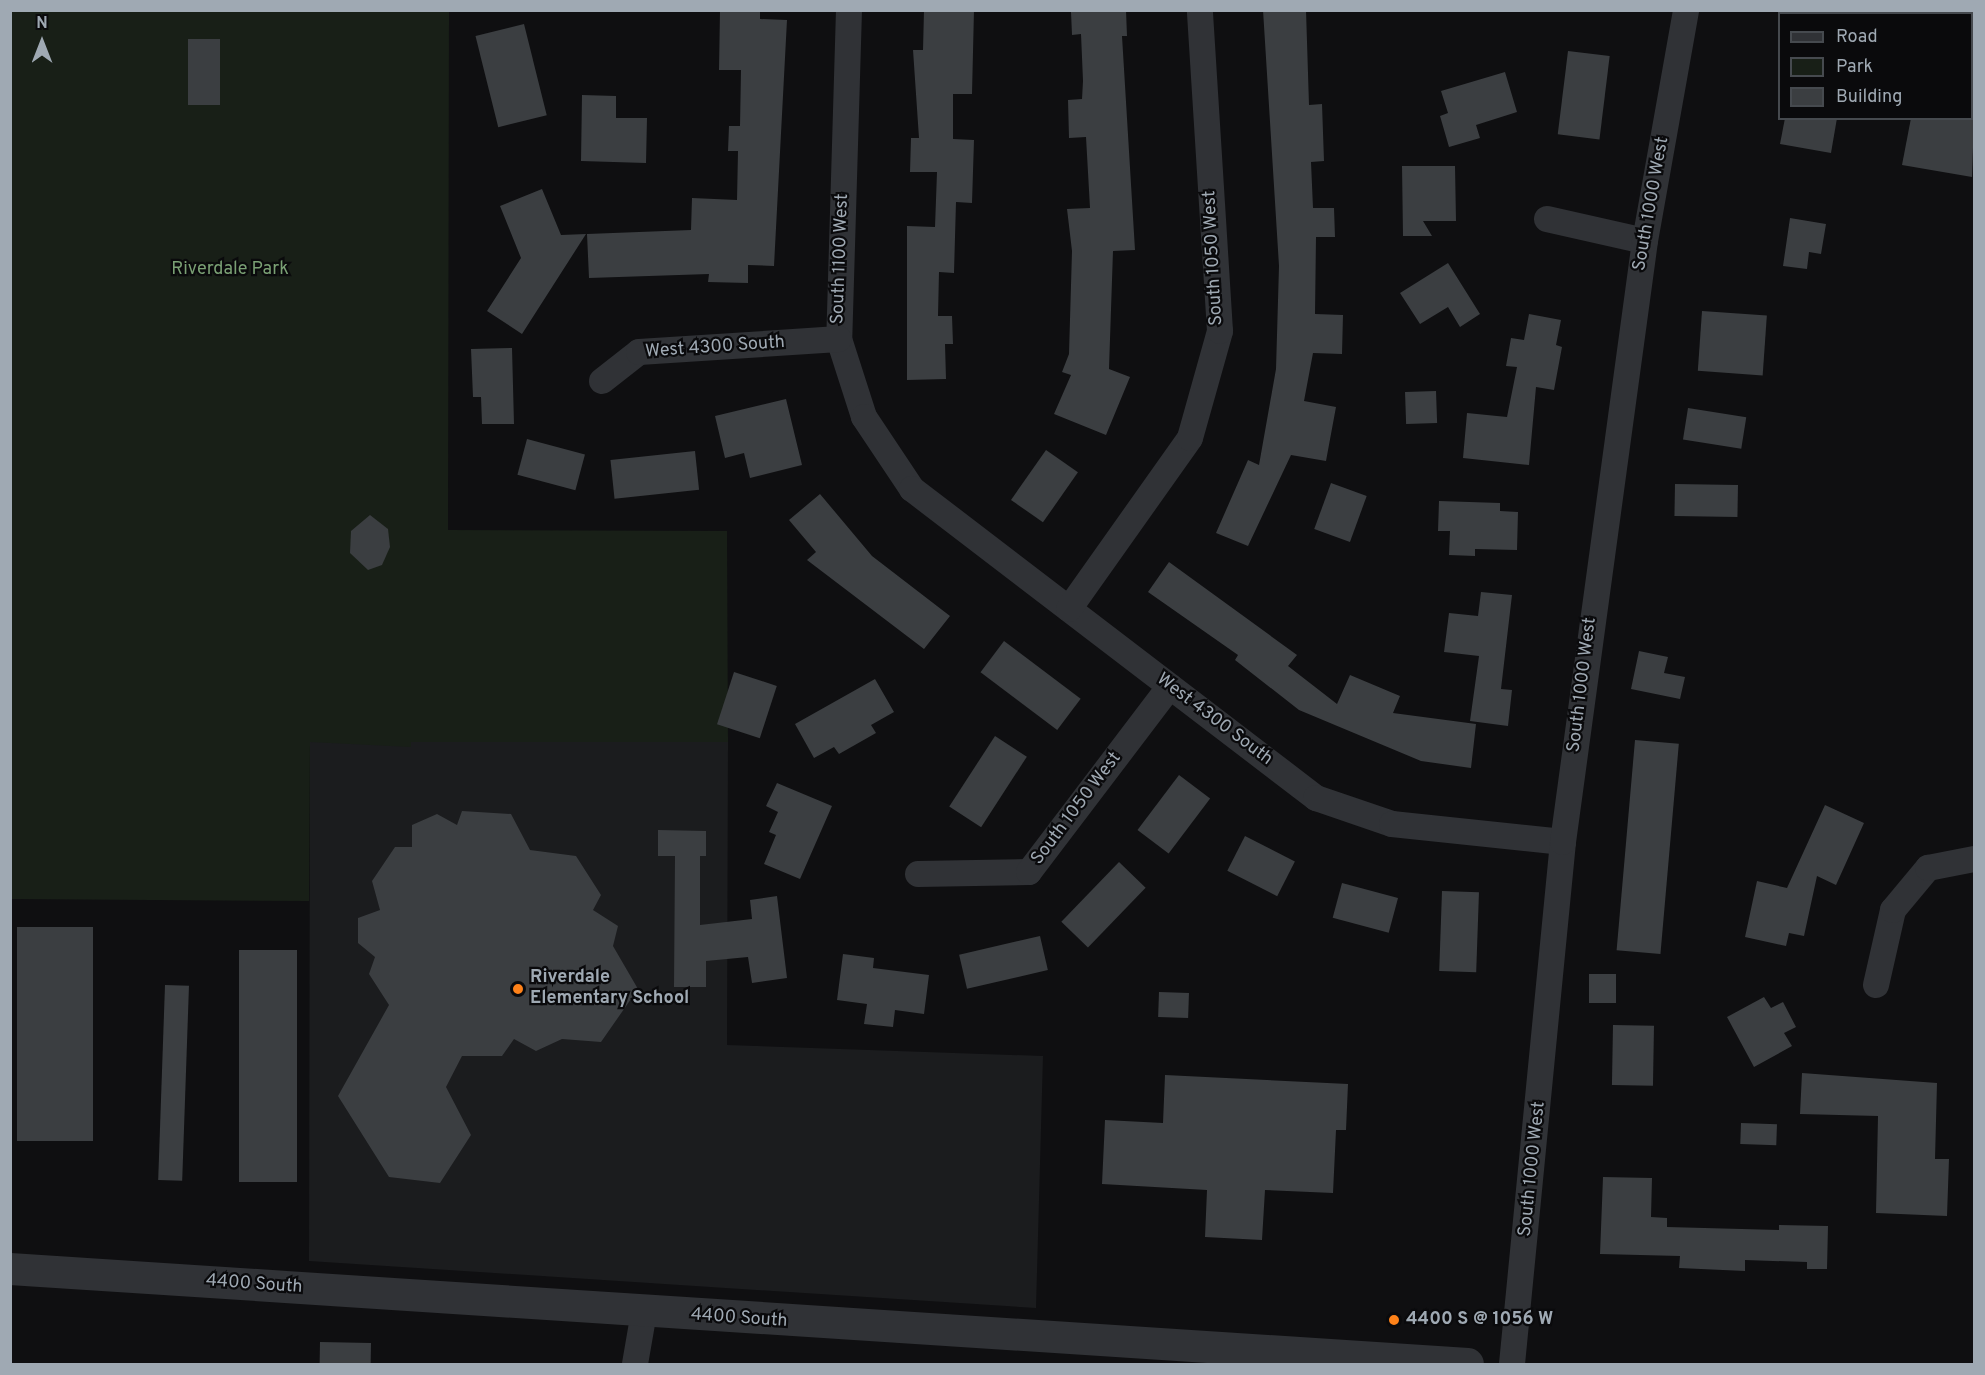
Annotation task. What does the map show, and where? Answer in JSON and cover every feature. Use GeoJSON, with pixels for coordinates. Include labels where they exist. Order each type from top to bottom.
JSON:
{"type":"FeatureCollection","features":[{"type":"Feature","properties":{"kind":"street","name":"South 1100 West"},"geometry":{"type":"LineString","coordinates":[[849,10],[839,339],[864,417],[912,489]]}},
{"type":"Feature","properties":{"kind":"street","name":"South 1050 West"},"geometry":{"type":"LineString","coordinates":[[1069,609],[1190,438],[1220,331],[1200,10]]}},
{"type":"Feature","properties":{"kind":"street","name":"South 1000 West"},"geometry":{"type":"LineString","coordinates":[[1512,1365],[1563,842],[1645,241],[1686,10]]}},
{"type":"Feature","properties":{"kind":"street"},"geometry":{"type":"LineString","coordinates":[[1547,219],[1645,241]]}},
{"type":"Feature","properties":{"kind":"street","name":"West 4300 South"},"geometry":{"type":"LineString","coordinates":[[602,381],[639,352],[839,339]]}},
{"type":"Feature","properties":{"kind":"street","name":"West 4300 South"},"geometry":{"type":"LineString","coordinates":[[912,489],[1316,798],[1392,824],[1563,842]]}},
{"type":"Feature","properties":{"kind":"street","name":"South 1050 West"},"geometry":{"type":"LineString","coordinates":[[918,874],[1029,872],[1170,686]]}},
{"type":"Feature","properties":{"kind":"street"},"geometry":{"type":"LineString","coordinates":[[1876,985],[1893,910],[1928,868],[1974,859]]}},
{"type":"Feature","properties":{"kind":"street","name":"4400 South"},"geometry":{"type":"LineString","coordinates":[[10,1269],[1328,1360],[1468,1365]]}},
{"type":"Feature","properties":{"kind":"street"},"geometry":{"type":"LineString","coordinates":[[635,1365],[645,1312]]}},
{"type":"Feature","properties":{"kind":"shaded area","name":"Riverdale Elementary School"},"geometry":{"type":"Polygon","coordinates":[[[310,742],[728,742],[727,1045],[1043,1056],[1036,1308],[309,1261],[310,742]]]}},
{"type":"Feature","properties":{"kind":"green space","name":"Riverdale Park"},"geometry":{"type":"Polygon","coordinates":[[[11,11],[449,11],[448,530],[727,531],[728,742],[411,742],[411,747],[310,742],[309,901],[11,899],[11,11]]]}},
{"type":"Feature","properties":{"kind":"building"},"geometry":{"type":"Polygon","coordinates":[[[720,10],[760,10],[760,19],[787,20],[774,266],[748,265],[748,283],[708,282],[709,274],[589,278],[587,234],[691,230],[692,198],[737,200],[738,151],[728,151],[729,126],[740,126],[741,70],[719,70],[720,10]]]}},
{"type":"Feature","properties":{"kind":"building"},"geometry":{"type":"Polygon","coordinates":[[[924,10],[974,10],[972,94],[953,94],[953,139],[974,140],[972,203],[956,202],[954,273],[939,272],[938,316],[952,316],[953,344],[945,344],[946,379],[907,380],[907,226],[935,227],[937,172],[910,172],[911,138],[919,138],[913,50],[923,50],[924,10]]]}},
{"type":"Feature","properties":{"kind":"building"},"geometry":{"type":"Polygon","coordinates":[[[1126,10],[1127,36],[1122,36],[1135,250],[1113,251],[1109,369],[1130,377],[1106,435],[1054,414],[1071,375],[1062,372],[1069,354],[1072,251],[1067,209],[1090,208],[1086,137],[1069,138],[1068,100],[1082,99],[1083,81],[1081,34],[1072,35],[1071,12],[1126,10]]]}},
{"type":"Feature","properties":{"kind":"building"},"geometry":{"type":"Polygon","coordinates":[[[1263,10],[1306,10],[1309,105],[1322,104],[1324,161],[1311,162],[1313,208],[1334,208],[1335,237],[1316,237],[1315,314],[1343,315],[1342,354],[1313,353],[1304,401],[1336,407],[1326,461],[1291,455],[1248,546],[1216,533],[1248,460],[1259,465],[1276,369],[1279,266],[1263,10]]]}},
{"type":"Feature","properties":{"kind":"building"},"geometry":{"type":"Polygon","coordinates":[[[524,24],[547,115],[498,127],[475,36],[524,24]]]}},
{"type":"Feature","properties":{"kind":"building"},"geometry":{"type":"Polygon","coordinates":[[[188,39],[220,39],[220,105],[188,105],[188,39]]]}},
{"type":"Feature","properties":{"kind":"building"},"geometry":{"type":"Polygon","coordinates":[[[1568,51],[1610,56],[1599,139],[1558,134],[1568,51]]]}},
{"type":"Feature","properties":{"kind":"building"},"geometry":{"type":"Polygon","coordinates":[[[1505,72],[1517,112],[1476,125],[1480,138],[1449,147],[1440,116],[1448,113],[1441,91],[1505,72]]]}},
{"type":"Feature","properties":{"kind":"building"},"geometry":{"type":"Polygon","coordinates":[[[582,95],[616,96],[616,118],[647,118],[646,163],[581,161],[582,95]]]}},
{"type":"Feature","properties":{"kind":"building"},"geometry":{"type":"Polygon","coordinates":[[[1974,118],[1972,177],[1902,165],[1911,120],[1973,120],[1974,118]]]}},
{"type":"Feature","properties":{"kind":"building"},"geometry":{"type":"Polygon","coordinates":[[[1785,120],[1837,120],[1831,153],[1780,144],[1785,120]]]}},
{"type":"Feature","properties":{"kind":"building"},"geometry":{"type":"Polygon","coordinates":[[[1402,166],[1455,166],[1456,221],[1423,221],[1432,236],[1403,236],[1402,166]]]}},
{"type":"Feature","properties":{"kind":"building"},"geometry":{"type":"Polygon","coordinates":[[[542,189],[561,235],[586,234],[522,334],[487,311],[521,258],[500,206],[542,189]]]}},
{"type":"Feature","properties":{"kind":"building"},"geometry":{"type":"Polygon","coordinates":[[[1790,218],[1826,224],[1821,254],[1809,252],[1807,269],[1783,266],[1790,218]]]}},
{"type":"Feature","properties":{"kind":"building"},"geometry":{"type":"Polygon","coordinates":[[[1448,263],[1480,314],[1460,327],[1448,307],[1420,324],[1400,293],[1448,263]]]}},
{"type":"Feature","properties":{"kind":"building"},"geometry":{"type":"Polygon","coordinates":[[[1702,311],[1767,316],[1763,375],[1698,371],[1702,311]]]}},
{"type":"Feature","properties":{"kind":"building"},"geometry":{"type":"Polygon","coordinates":[[[1529,314],[1561,320],[1556,345],[1562,347],[1554,390],[1536,387],[1529,465],[1463,458],[1467,413],[1507,417],[1517,367],[1506,366],[1511,338],[1524,340],[1529,314]]]}},
{"type":"Feature","properties":{"kind":"building"},"geometry":{"type":"Polygon","coordinates":[[[512,348],[514,424],[482,424],[481,397],[473,397],[471,349],[512,348]]]}},
{"type":"Feature","properties":{"kind":"building"},"geometry":{"type":"Polygon","coordinates":[[[1436,391],[1437,423],[1406,424],[1405,392],[1436,391]]]}},
{"type":"Feature","properties":{"kind":"building"},"geometry":{"type":"Polygon","coordinates":[[[786,399],[802,465],[750,478],[744,453],[725,458],[715,416],[786,399]]]}},
{"type":"Feature","properties":{"kind":"building"},"geometry":{"type":"Polygon","coordinates":[[[1688,408],[1746,417],[1741,449],[1683,440],[1688,408]]]}},
{"type":"Feature","properties":{"kind":"building"},"geometry":{"type":"Polygon","coordinates":[[[527,439],[585,455],[575,490],[517,475],[527,439]]]}},
{"type":"Feature","properties":{"kind":"building"},"geometry":{"type":"Polygon","coordinates":[[[1046,450],[1078,472],[1043,522],[1011,500],[1046,450]]]}},
{"type":"Feature","properties":{"kind":"building"},"geometry":{"type":"Polygon","coordinates":[[[695,451],[699,490],[615,499],[610,460],[695,451]]]}},
{"type":"Feature","properties":{"kind":"building"},"geometry":{"type":"Polygon","coordinates":[[[1331,483],[1367,496],[1350,542],[1314,529],[1331,483]]]}},
{"type":"Feature","properties":{"kind":"building"},"geometry":{"type":"Polygon","coordinates":[[[1675,484],[1738,485],[1737,517],[1674,516],[1675,484]]]}},
{"type":"Feature","properties":{"kind":"building"},"geometry":{"type":"Polygon","coordinates":[[[820,494],[872,556],[950,616],[924,649],[807,560],[816,552],[789,520],[820,494]]]}},
{"type":"Feature","properties":{"kind":"building"},"geometry":{"type":"Polygon","coordinates":[[[1439,501],[1500,503],[1500,511],[1518,512],[1517,550],[1475,549],[1475,556],[1449,555],[1450,531],[1438,531],[1439,501]]]}},
{"type":"Feature","properties":{"kind":"building"},"geometry":{"type":"Polygon","coordinates":[[[370,515],[388,529],[390,547],[382,565],[368,570],[350,553],[351,531],[370,515]]]}},
{"type":"Feature","properties":{"kind":"building"},"geometry":{"type":"Polygon","coordinates":[[[1169,562],[1297,655],[1288,666],[1337,704],[1350,675],[1400,696],[1393,713],[1476,724],[1471,768],[1421,761],[1299,710],[1235,660],[1238,655],[1148,592],[1169,562]]]}},
{"type":"Feature","properties":{"kind":"building"},"geometry":{"type":"Polygon","coordinates":[[[1481,592],[1512,595],[1501,689],[1512,690],[1508,726],[1470,721],[1479,656],[1444,652],[1449,613],[1478,616],[1481,592]]]}},
{"type":"Feature","properties":{"kind":"building"},"geometry":{"type":"Polygon","coordinates":[[[1004,641],[1081,699],[1057,730],[981,672],[1004,641]]]}},
{"type":"Feature","properties":{"kind":"building"},"geometry":{"type":"Polygon","coordinates":[[[1639,651],[1668,657],[1664,673],[1685,677],[1680,699],[1631,689],[1639,651]]]}},
{"type":"Feature","properties":{"kind":"building"},"geometry":{"type":"Polygon","coordinates":[[[734,672],[777,686],[760,738],[717,724],[734,672]]]}},
{"type":"Feature","properties":{"kind":"building"},"geometry":{"type":"Polygon","coordinates":[[[875,679],[894,712],[871,725],[876,733],[839,754],[834,747],[814,758],[795,724],[875,679]]]}},
{"type":"Feature","properties":{"kind":"building"},"geometry":{"type":"Polygon","coordinates":[[[995,736],[1027,757],[981,827],[949,806],[995,736]]]}},
{"type":"Feature","properties":{"kind":"building"},"geometry":{"type":"Polygon","coordinates":[[[1635,740],[1679,744],[1660,954],[1617,950],[1635,740]]]}},
{"type":"Feature","properties":{"kind":"building"},"geometry":{"type":"Polygon","coordinates":[[[1179,775],[1210,798],[1169,854],[1137,830],[1179,775]]]}},
{"type":"Feature","properties":{"kind":"building"},"geometry":{"type":"Polygon","coordinates":[[[777,783],[832,806],[800,879],[764,864],[776,835],[769,832],[778,812],[766,806],[777,783]]]}},
{"type":"Feature","properties":{"kind":"building"},"geometry":{"type":"Polygon","coordinates":[[[1825,805],[1864,823],[1836,885],[1817,876],[1804,936],[1789,933],[1786,946],[1745,937],[1757,881],[1787,888],[1825,805]]]}},
{"type":"Feature","properties":{"kind":"building"},"geometry":{"type":"Polygon","coordinates":[[[462,811],[511,814],[530,850],[576,856],[601,895],[593,910],[618,926],[613,946],[638,989],[601,1042],[562,1039],[536,1051],[514,1039],[502,1056],[462,1056],[446,1087],[471,1135],[440,1183],[389,1177],[338,1096],[389,1005],[369,974],[375,957],[358,943],[358,918],[380,910],[372,881],[395,847],[412,847],[412,825],[437,814],[457,825],[462,811]]]}},
{"type":"Feature","properties":{"kind":"building"},"geometry":{"type":"Polygon","coordinates":[[[658,830],[706,831],[706,856],[700,856],[700,925],[752,919],[750,900],[777,896],[787,978],[752,983],[748,957],[706,961],[706,987],[674,987],[675,856],[658,856],[658,830]]]}},
{"type":"Feature","properties":{"kind":"building"},"geometry":{"type":"Polygon","coordinates":[[[1245,836],[1295,861],[1277,896],[1227,871],[1245,836]]]}},
{"type":"Feature","properties":{"kind":"building"},"geometry":{"type":"Polygon","coordinates":[[[1119,862],[1146,888],[1088,947],[1061,922],[1119,862]]]}},
{"type":"Feature","properties":{"kind":"building"},"geometry":{"type":"Polygon","coordinates":[[[1342,883],[1398,898],[1389,933],[1333,918],[1342,883]]]}},
{"type":"Feature","properties":{"kind":"building"},"geometry":{"type":"Polygon","coordinates":[[[1442,891],[1479,892],[1476,972],[1439,971],[1442,891]]]}},
{"type":"Feature","properties":{"kind":"building"},"geometry":{"type":"Polygon","coordinates":[[[17,927],[93,927],[93,1141],[17,1141],[17,927]]]}},
{"type":"Feature","properties":{"kind":"building"},"geometry":{"type":"Polygon","coordinates":[[[1040,936],[1048,970],[967,989],[959,955],[1040,936]]]}},
{"type":"Feature","properties":{"kind":"building"},"geometry":{"type":"Polygon","coordinates":[[[239,950],[297,950],[297,1182],[239,1182],[239,950]]]}},
{"type":"Feature","properties":{"kind":"building"},"geometry":{"type":"Polygon","coordinates":[[[843,954],[874,958],[873,968],[929,975],[924,1014],[895,1010],[893,1027],[864,1024],[867,1004],[837,1000],[843,954]]]}},
{"type":"Feature","properties":{"kind":"building"},"geometry":{"type":"Polygon","coordinates":[[[1589,974],[1616,974],[1616,1003],[1589,1003],[1589,974]]]}},
{"type":"Feature","properties":{"kind":"building"},"geometry":{"type":"Polygon","coordinates":[[[165,985],[189,986],[182,1181],[158,1180],[165,985]]]}},
{"type":"Feature","properties":{"kind":"building"},"geometry":{"type":"Polygon","coordinates":[[[1159,992],[1189,993],[1188,1018],[1158,1017],[1159,992]]]}},
{"type":"Feature","properties":{"kind":"building"},"geometry":{"type":"Polygon","coordinates":[[[1764,997],[1771,1008],[1783,1002],[1796,1027],[1784,1033],[1792,1046],[1754,1067],[1727,1017],[1764,997]]]}},
{"type":"Feature","properties":{"kind":"building"},"geometry":{"type":"Polygon","coordinates":[[[1613,1025],[1654,1026],[1653,1086],[1612,1085],[1613,1025]]]}},
{"type":"Feature","properties":{"kind":"building"},"geometry":{"type":"Polygon","coordinates":[[[1802,1073],[1937,1083],[1935,1159],[1949,1159],[1947,1216],[1876,1213],[1878,1116],[1800,1114],[1802,1073]]]}},
{"type":"Feature","properties":{"kind":"building"},"geometry":{"type":"Polygon","coordinates":[[[1165,1075],[1348,1084],[1346,1130],[1336,1130],[1333,1193],[1265,1190],[1262,1240],[1205,1237],[1207,1190],[1102,1184],[1105,1120],[1163,1123],[1165,1075]]]}},
{"type":"Feature","properties":{"kind":"building"},"geometry":{"type":"Polygon","coordinates":[[[1741,1123],[1777,1124],[1776,1145],[1740,1144],[1741,1123]]]}},
{"type":"Feature","properties":{"kind":"building"},"geometry":{"type":"Polygon","coordinates":[[[1603,1177],[1652,1178],[1651,1217],[1667,1218],[1667,1227],[1779,1230],[1779,1225],[1828,1226],[1827,1269],[1807,1269],[1807,1262],[1745,1260],[1745,1271],[1679,1268],[1680,1256],[1600,1254],[1603,1177]]]}},
{"type":"Feature","properties":{"kind":"building"},"geometry":{"type":"Polygon","coordinates":[[[320,1342],[371,1343],[371,1364],[320,1364],[320,1342]]]}},
{"type":"Feature","properties":{"kind":"place","name":"Riverdale Elementary School"},"geometry":{"type":"Point","coordinates":[518,989]}},
{"type":"Feature","properties":{"kind":"place","name":"4400 S @ 1056 W"},"geometry":{"type":"Point","coordinates":[1394,1320]}}]}
